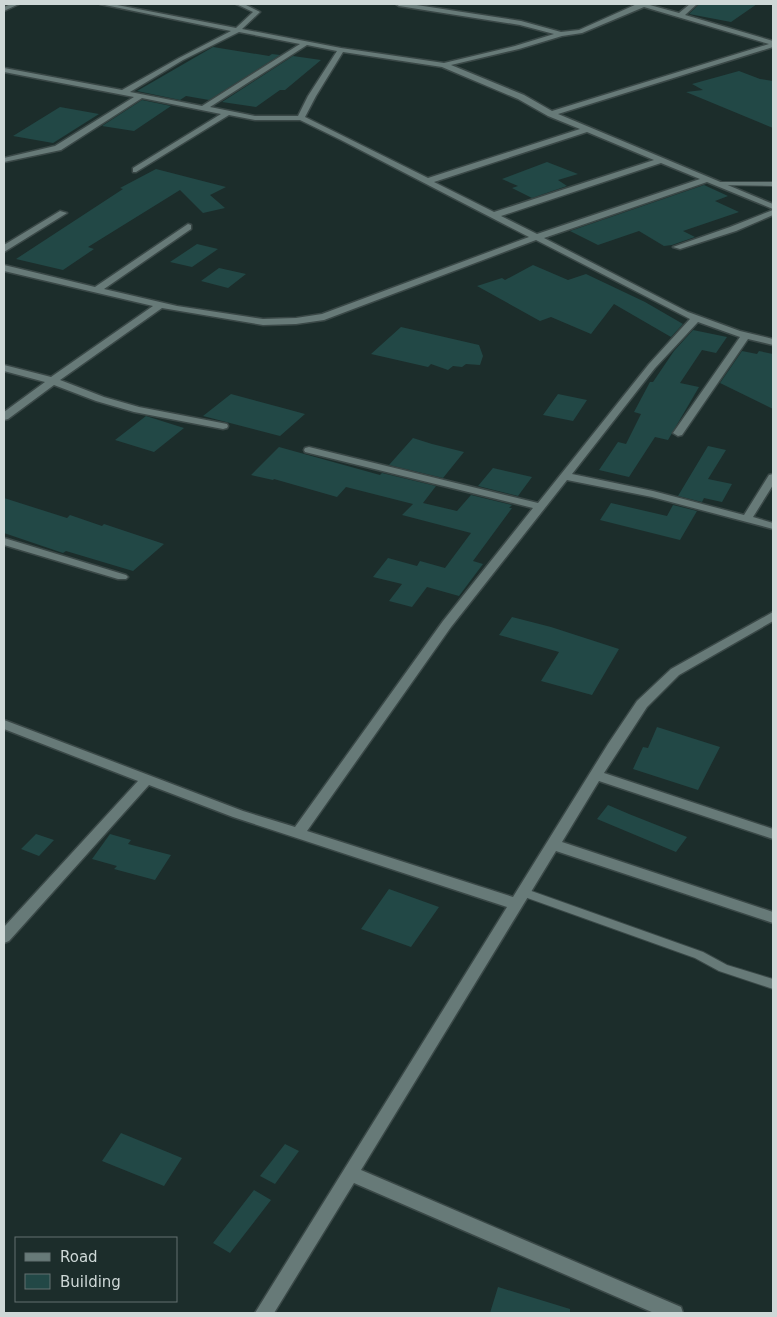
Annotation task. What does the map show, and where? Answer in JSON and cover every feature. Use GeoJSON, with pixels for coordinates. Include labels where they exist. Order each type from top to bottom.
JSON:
{"type":"FeatureCollection","features":[{"type":"Feature","properties":{"kind":"street"},"geometry":{"type":"LineString","coordinates":[[4,9],[16,4]]}},
{"type":"Feature","properties":{"kind":"street"},"geometry":{"type":"LineString","coordinates":[[103,4],[341,50],[444,65],[521,97],[552,114],[773,207]]}},
{"type":"Feature","properties":{"kind":"street"},"geometry":{"type":"LineString","coordinates":[[125,92],[181,59],[236,31],[257,12],[239,4]]}},
{"type":"Feature","properties":{"kind":"street"},"geometry":{"type":"LineString","coordinates":[[399,4],[417,5],[521,23],[561,34]]}},
{"type":"Feature","properties":{"kind":"street"},"geometry":{"type":"LineString","coordinates":[[444,65],[518,48],[561,34],[580,32],[641,4],[773,44]]}},
{"type":"Feature","properties":{"kind":"street"},"geometry":{"type":"LineString","coordinates":[[681,15],[694,4]]}},
{"type":"Feature","properties":{"kind":"street"},"geometry":{"type":"LineString","coordinates":[[204,107],[306,43]]}},
{"type":"Feature","properties":{"kind":"street"},"geometry":{"type":"LineString","coordinates":[[552,114],[773,44]]}},
{"type":"Feature","properties":{"kind":"street"},"geometry":{"type":"LineString","coordinates":[[301,118],[312,96],[341,50]]}},
{"type":"Feature","properties":{"kind":"street"},"geometry":{"type":"LineString","coordinates":[[4,70],[268,119],[301,118],[696,318],[773,342]]}},
{"type":"Feature","properties":{"kind":"street"},"geometry":{"type":"LineString","coordinates":[[4,160],[58,148],[142,95]]}},
{"type":"Feature","properties":{"kind":"street"},"geometry":{"type":"LineString","coordinates":[[136,170],[229,112]]}},
{"type":"Feature","properties":{"kind":"street"},"geometry":{"type":"LineString","coordinates":[[428,181],[588,129]]}},
{"type":"Feature","properties":{"kind":"street"},"geometry":{"type":"LineString","coordinates":[[494,215],[662,160]]}},
{"type":"Feature","properties":{"kind":"street"},"geometry":{"type":"LineString","coordinates":[[4,268],[161,305],[263,322],[296,321],[324,317],[537,237],[708,179]]}},
{"type":"Feature","properties":{"kind":"street"},"geometry":{"type":"LineString","coordinates":[[677,247],[733,230],[773,212]]}},
{"type":"Feature","properties":{"kind":"street"},"geometry":{"type":"LineString","coordinates":[[4,248],[63,213]]}},
{"type":"Feature","properties":{"kind":"street"},"geometry":{"type":"LineString","coordinates":[[97,290],[188,227]]}},
{"type":"Feature","properties":{"kind":"street"},"geometry":{"type":"LineString","coordinates":[[4,417],[89,354],[161,305]]}},
{"type":"Feature","properties":{"kind":"street"},"geometry":{"type":"LineString","coordinates":[[298,833],[446,624],[652,366],[696,318]]}},
{"type":"Feature","properties":{"kind":"street"},"geometry":{"type":"LineString","coordinates":[[678,433],[746,335]]}},
{"type":"Feature","properties":{"kind":"street"},"geometry":{"type":"LineString","coordinates":[[4,368],[53,381],[100,399],[138,410],[223,426]]}},
{"type":"Feature","properties":{"kind":"street"},"geometry":{"type":"LineString","coordinates":[[309,450],[541,507]]}},
{"type":"Feature","properties":{"kind":"street"},"geometry":{"type":"LineString","coordinates":[[566,476],[653,494],[773,526]]}},
{"type":"Feature","properties":{"kind":"street"},"geometry":{"type":"LineString","coordinates":[[747,518],[773,476]]}},
{"type":"Feature","properties":{"kind":"street"},"geometry":{"type":"LineString","coordinates":[[4,541],[122,577]]}},
{"type":"Feature","properties":{"kind":"street"},"geometry":{"type":"LineString","coordinates":[[264,1313],[552,844],[642,704],[676,672],[773,616]]}},
{"type":"Feature","properties":{"kind":"street"},"geometry":{"type":"LineString","coordinates":[[4,724],[238,814],[520,898]]}},
{"type":"Feature","properties":{"kind":"street"},"geometry":{"type":"LineString","coordinates":[[596,774],[773,834]]}},
{"type":"Feature","properties":{"kind":"street"},"geometry":{"type":"LineString","coordinates":[[4,937],[147,779]]}},
{"type":"Feature","properties":{"kind":"street"},"geometry":{"type":"LineString","coordinates":[[552,844],[773,918]]}},
{"type":"Feature","properties":{"kind":"street"},"geometry":{"type":"LineString","coordinates":[[350,1173],[674,1313]]}},
{"type":"Feature","properties":{"kind":"lane"},"geometry":{"type":"LineString","coordinates":[[719,184],[773,184]]}},
{"type":"Feature","properties":{"kind":"lane"},"geometry":{"type":"LineString","coordinates":[[520,898],[699,955],[723,968],[773,984]]}},
{"type":"Feature","properties":{"kind":"building"},"geometry":{"type":"Polygon","coordinates":[[[699,4],[757,4],[731,22],[689,14],[699,4]]]}},
{"type":"Feature","properties":{"kind":"building"},"geometry":{"type":"Polygon","coordinates":[[[213,47],[269,56],[272,54],[280,55],[209,100],[186,96],[180,100],[137,91],[213,47]]]}},
{"type":"Feature","properties":{"kind":"building"},"geometry":{"type":"Polygon","coordinates":[[[293,56],[321,60],[285,90],[280,90],[256,107],[222,102],[293,56]]]}},
{"type":"Feature","properties":{"kind":"building"},"geometry":{"type":"Polygon","coordinates":[[[739,71],[760,79],[773,81],[773,128],[686,92],[703,90],[692,84],[739,71]]]}},
{"type":"Feature","properties":{"kind":"building"},"geometry":{"type":"Polygon","coordinates":[[[142,100],[171,106],[134,131],[102,126],[142,100]]]}},
{"type":"Feature","properties":{"kind":"building"},"geometry":{"type":"Polygon","coordinates":[[[60,107],[99,114],[53,143],[13,136],[60,107]]]}},
{"type":"Feature","properties":{"kind":"building"},"geometry":{"type":"Polygon","coordinates":[[[547,162],[578,174],[558,180],[567,186],[532,198],[512,188],[518,186],[502,179],[547,162]]]}},
{"type":"Feature","properties":{"kind":"building"},"geometry":{"type":"Polygon","coordinates":[[[156,169],[226,187],[210,195],[225,208],[203,213],[180,190],[88,247],[94,249],[63,270],[16,259],[123,189],[120,188],[156,169]]]}},
{"type":"Feature","properties":{"kind":"building"},"geometry":{"type":"Polygon","coordinates":[[[704,185],[728,196],[715,201],[739,212],[683,231],[695,237],[672,245],[664,246],[639,231],[598,245],[570,231],[704,185]]]}},
{"type":"Feature","properties":{"kind":"building"},"geometry":{"type":"Polygon","coordinates":[[[197,244],[218,249],[192,267],[170,262],[197,244]]]}},
{"type":"Feature","properties":{"kind":"building"},"geometry":{"type":"Polygon","coordinates":[[[533,265],[568,280],[586,274],[645,302],[683,324],[671,337],[614,304],[591,334],[551,317],[540,321],[477,286],[502,278],[505,280],[533,265]]]}},
{"type":"Feature","properties":{"kind":"building"},"geometry":{"type":"Polygon","coordinates":[[[219,268],[246,274],[228,288],[201,281],[219,268]]]}},
{"type":"Feature","properties":{"kind":"building"},"geometry":{"type":"Polygon","coordinates":[[[401,327],[479,345],[483,356],[480,365],[466,364],[462,367],[453,366],[448,370],[431,364],[428,367],[371,354],[401,327]]]}},
{"type":"Feature","properties":{"kind":"building"},"geometry":{"type":"Polygon","coordinates":[[[693,330],[727,337],[716,353],[702,350],[680,383],[699,387],[668,440],[655,437],[629,477],[599,470],[618,442],[626,444],[641,414],[634,412],[650,382],[653,382],[674,351],[693,330]]]}},
{"type":"Feature","properties":{"kind":"building"},"geometry":{"type":"Polygon","coordinates":[[[742,351],[757,354],[759,351],[773,354],[773,409],[720,383],[742,351]]]}},
{"type":"Feature","properties":{"kind":"building"},"geometry":{"type":"Polygon","coordinates":[[[231,394],[305,414],[280,436],[203,416],[231,394]]]}},
{"type":"Feature","properties":{"kind":"building"},"geometry":{"type":"Polygon","coordinates":[[[558,394],[587,400],[573,421],[543,415],[558,394]]]}},
{"type":"Feature","properties":{"kind":"building"},"geometry":{"type":"Polygon","coordinates":[[[146,416],[184,428],[154,452],[115,440],[146,416]]]}},
{"type":"Feature","properties":{"kind":"building"},"geometry":{"type":"Polygon","coordinates":[[[413,438],[464,452],[443,478],[389,465],[413,438]]]}},
{"type":"Feature","properties":{"kind":"building"},"geometry":{"type":"Polygon","coordinates":[[[708,446],[726,450],[708,479],[732,484],[722,502],[704,498],[702,502],[678,496],[708,446]]]}},
{"type":"Feature","properties":{"kind":"building"},"geometry":{"type":"Polygon","coordinates":[[[279,447],[380,475],[382,473],[436,486],[423,503],[457,511],[471,495],[512,505],[509,508],[512,508],[473,561],[483,564],[459,596],[427,587],[412,607],[389,601],[402,584],[373,577],[388,558],[417,566],[420,561],[445,568],[471,533],[402,515],[413,504],[346,487],[337,497],[274,479],[251,475],[279,447]]]}},
{"type":"Feature","properties":{"kind":"building"},"geometry":{"type":"Polygon","coordinates":[[[493,468],[532,477],[518,496],[478,486],[493,468]]]}},
{"type":"Feature","properties":{"kind":"building"},"geometry":{"type":"Polygon","coordinates":[[[4,498],[67,518],[70,515],[102,526],[104,524],[164,544],[133,571],[66,551],[63,553],[4,533],[4,498]]]}},
{"type":"Feature","properties":{"kind":"building"},"geometry":{"type":"Polygon","coordinates":[[[611,503],[667,516],[673,505],[697,511],[680,540],[600,520],[611,503]]]}},
{"type":"Feature","properties":{"kind":"building"},"geometry":{"type":"Polygon","coordinates":[[[512,617],[551,627],[619,649],[592,695],[541,681],[559,652],[499,635],[512,617]]]}},
{"type":"Feature","properties":{"kind":"building"},"geometry":{"type":"Polygon","coordinates":[[[657,727],[720,747],[698,790],[633,769],[643,747],[648,748],[657,727]]]}},
{"type":"Feature","properties":{"kind":"building"},"geometry":{"type":"Polygon","coordinates":[[[608,805],[687,837],[676,852],[597,819],[608,805]]]}},
{"type":"Feature","properties":{"kind":"building"},"geometry":{"type":"Polygon","coordinates":[[[36,834],[54,840],[39,856],[21,849],[36,834]]]}},
{"type":"Feature","properties":{"kind":"building"},"geometry":{"type":"Polygon","coordinates":[[[110,834],[131,840],[128,844],[171,855],[155,880],[114,869],[117,866],[92,859],[110,834]]]}},
{"type":"Feature","properties":{"kind":"building"},"geometry":{"type":"Polygon","coordinates":[[[389,889],[439,907],[411,947],[361,929],[389,889]]]}},
{"type":"Feature","properties":{"kind":"building"},"geometry":{"type":"Polygon","coordinates":[[[121,1133],[182,1158],[164,1186],[102,1161],[121,1133]]]}},
{"type":"Feature","properties":{"kind":"building"},"geometry":{"type":"Polygon","coordinates":[[[285,1144],[299,1151],[275,1184],[260,1176],[285,1144]]]}},
{"type":"Feature","properties":{"kind":"building"},"geometry":{"type":"Polygon","coordinates":[[[254,1190],[271,1200],[230,1253],[213,1243],[254,1190]]]}},
{"type":"Feature","properties":{"kind":"building"},"geometry":{"type":"Polygon","coordinates":[[[498,1287],[570,1309],[570,1313],[490,1313],[498,1287]]]}}]}
